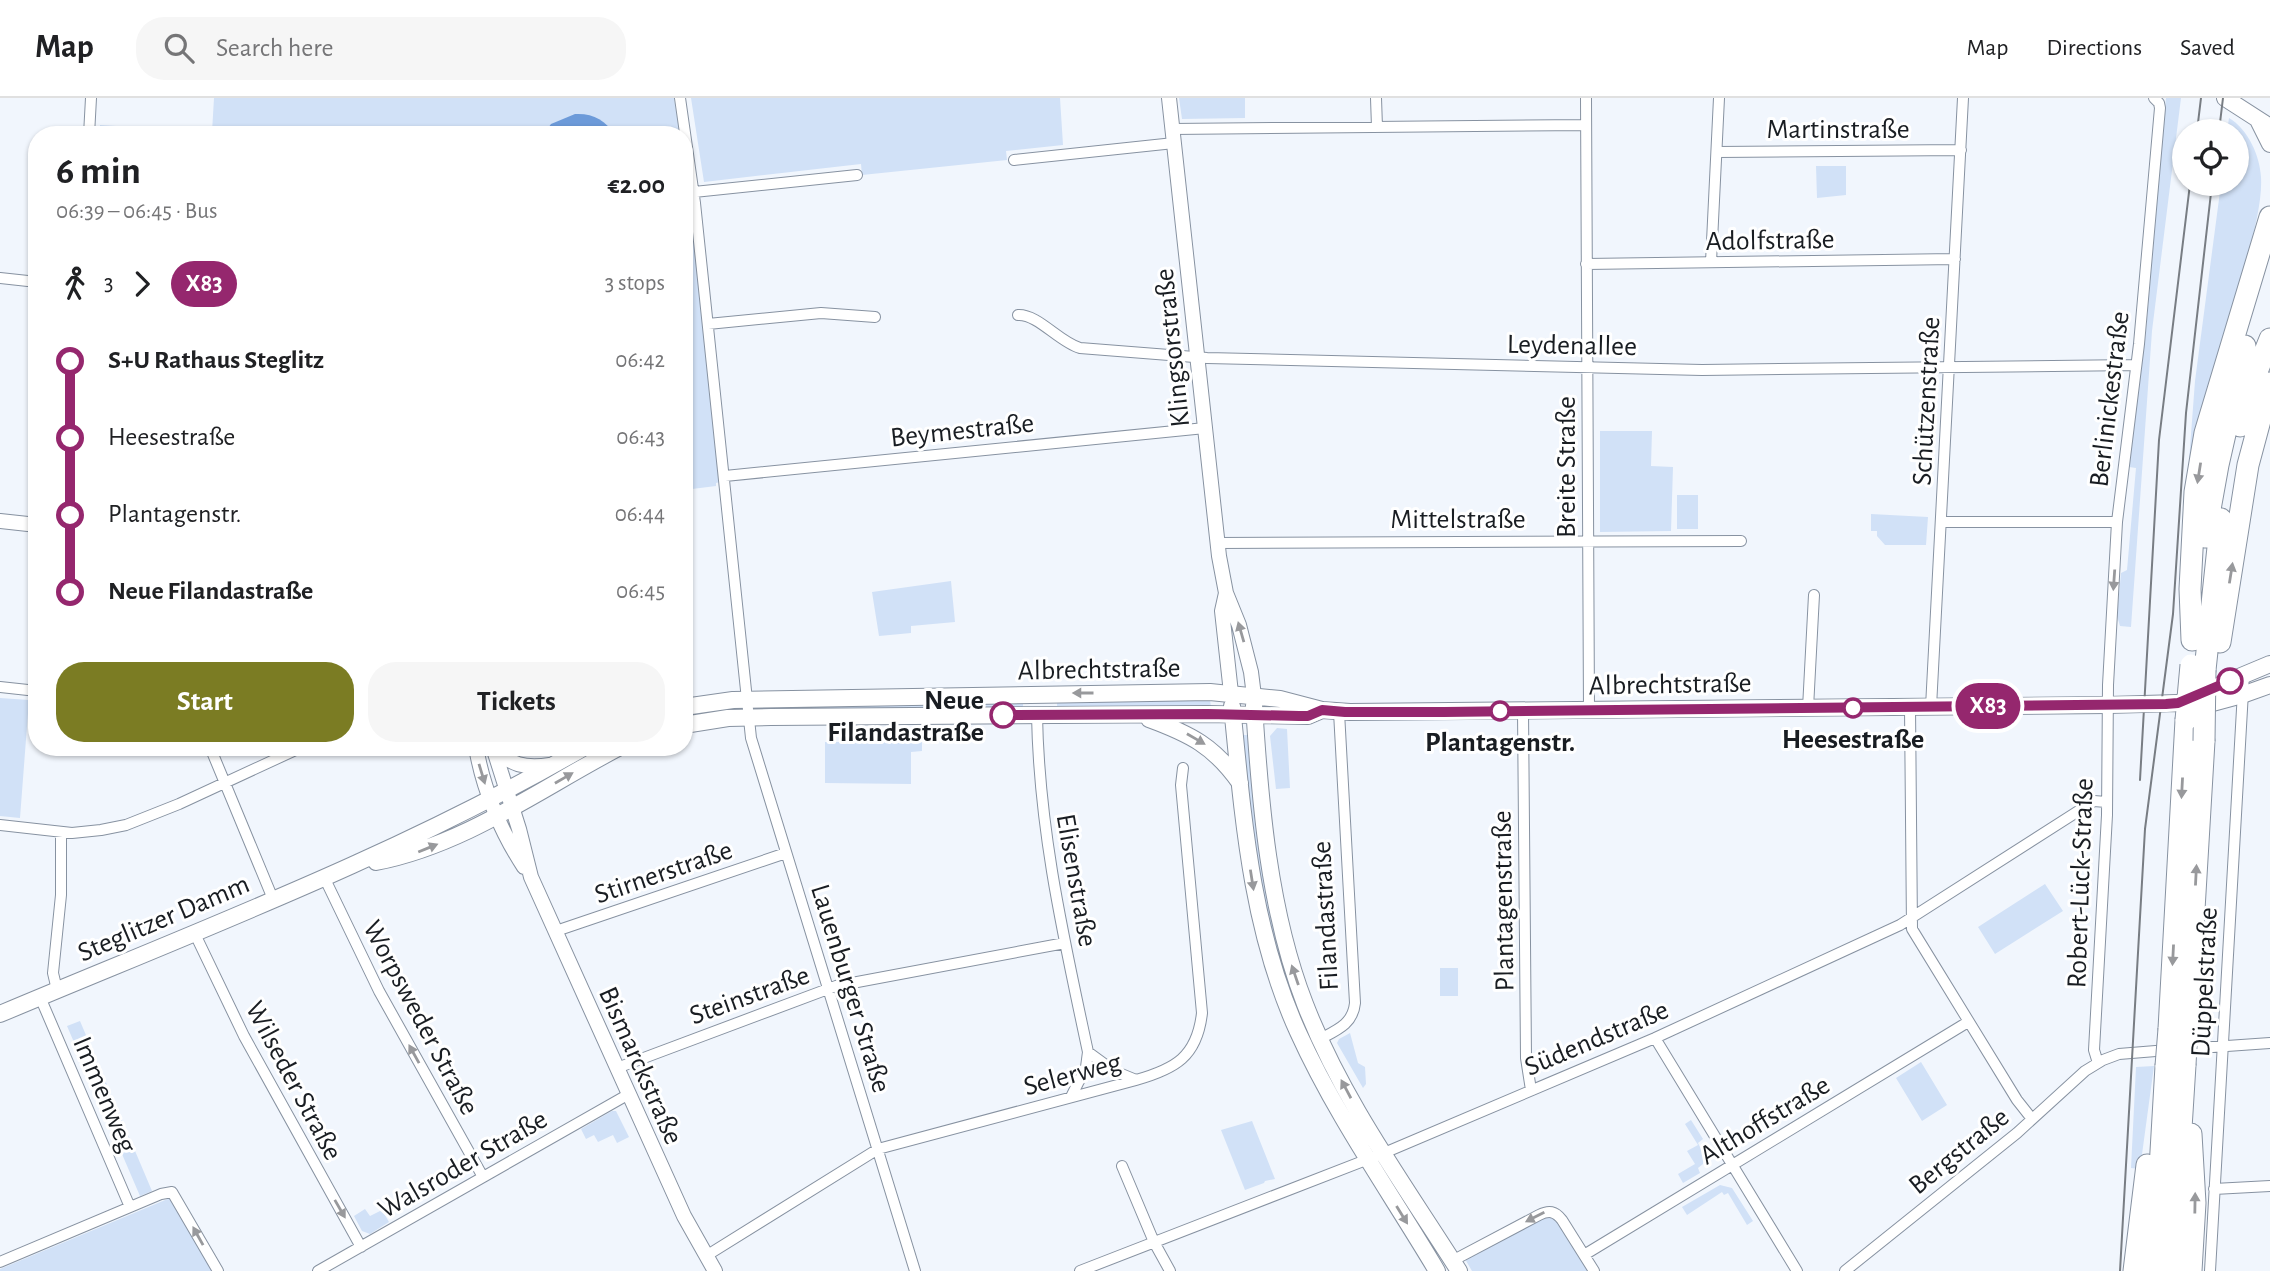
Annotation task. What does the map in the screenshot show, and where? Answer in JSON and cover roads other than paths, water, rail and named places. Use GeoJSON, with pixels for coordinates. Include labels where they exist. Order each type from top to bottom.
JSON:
{"type":"FeatureCollection","features":[{"type":"Feature","properties":{"kind":"highway"},"geometry":{"type":"LineString","coordinates":[[2176,1065],[2195,492],[2205,433],[2270,217]]}},
{"type":"Feature","properties":{"kind":"highway"},"geometry":{"type":"LineString","coordinates":[[2154,1271],[2176,1065],[2204,741],[2211,716],[2239,366],[2270,256]]}},
{"type":"Feature","properties":{"kind":"highway"},"geometry":{"type":"LineString","coordinates":[[2232,468],[2252,384],[2270,339]]}},
{"type":"Feature","properties":{"kind":"highway"},"geometry":{"type":"LineString","coordinates":[[2192,640],[2207,520],[2270,383]]}},
{"type":"Feature","properties":{"kind":"highway"},"geometry":{"type":"LineString","coordinates":[[2134,1271],[2149,1155],[2173,1096]]}},
{"type":"Feature","properties":{"kind":"highway"},"geometry":{"type":"LineString","coordinates":[[2172,1271],[2173,1096]]}},
{"type":"Feature","properties":{"kind":"highway"},"geometry":{"type":"LineString","coordinates":[[2173,1096],[2193,1148],[2195,1203],[2191,1271]]}},
{"type":"Feature","properties":{"kind":"main road"},"geometry":{"type":"LineString","coordinates":[[2225,98],[2263,122],[2270,144]]}},
{"type":"Feature","properties":{"kind":"main road","name":"Albrechtstraße"},"geometry":{"type":"LineString","coordinates":[[2178,703],[2270,664]]}},
{"type":"Feature","properties":{"kind":"main road","name":"Albrechtstraße"},"geometry":{"type":"LineString","coordinates":[[748,700],[1231,693],[1302,703],[1339,712],[2178,703],[2205,705],[2270,684]]}},
{"type":"Feature","properties":{"kind":"main road"},"geometry":{"type":"LineString","coordinates":[[1231,693],[1241,785]]}},
{"type":"Feature","properties":{"kind":"main road"},"geometry":{"type":"LineString","coordinates":[[1027,694],[1032,715]]}},
{"type":"Feature","properties":{"kind":"main road"},"geometry":{"type":"LineString","coordinates":[[1254,696],[1263,804],[1276,898],[1290,960],[1320,1039],[1350,1098],[1455,1266]]}},
{"type":"Feature","properties":{"kind":"main road"},"geometry":{"type":"LineString","coordinates":[[693,705],[748,700]]}},
{"type":"Feature","properties":{"kind":"main road","name":"Albrechtstraße"},"geometry":{"type":"LineString","coordinates":[[750,718],[1308,716],[1322,710]]}},
{"type":"Feature","properties":{"kind":"main road"},"geometry":{"type":"LineString","coordinates":[[1136,715],[1176,729],[1203,743],[1216,753],[1241,785]]}},
{"type":"Feature","properties":{"kind":"main road"},"geometry":{"type":"LineString","coordinates":[[693,724],[750,718]]}},
{"type":"Feature","properties":{"kind":"main road","name":"Steglitzer Damm"},"geometry":{"type":"LineString","coordinates":[[0,1014],[346,868],[403,857],[424,849],[502,803],[570,756]]}},
{"type":"Feature","properties":{"kind":"main road","name":"Steglitzer Damm"},"geometry":{"type":"LineString","coordinates":[[502,803],[601,756]]}},
{"type":"Feature","properties":{"kind":"main road","name":"Filandastraße"},"geometry":{"type":"LineString","coordinates":[[1241,785],[1247,849],[1256,902],[1273,964],[1297,1031],[1331,1097],[1437,1271]]}},
{"type":"Feature","properties":{"kind":"street"},"geometry":{"type":"LineString","coordinates":[[90,126],[92,98]]}},
{"type":"Feature","properties":{"kind":"street","name":"Lauenburger Straße"},"geometry":{"type":"LineString","coordinates":[[680,98],[684,126]]}},
{"type":"Feature","properties":{"kind":"street","name":"Klingsorstraße"},"geometry":{"type":"LineString","coordinates":[[1169,98],[1217,543],[1226,593],[1239,625],[1254,696]]}},
{"type":"Feature","properties":{"kind":"street"},"geometry":{"type":"LineString","coordinates":[[1376,98],[1377,127]]}},
{"type":"Feature","properties":{"kind":"street","name":"Breite Straße"},"geometry":{"type":"LineString","coordinates":[[1586,98],[1589,710]]}},
{"type":"Feature","properties":{"kind":"street"},"geometry":{"type":"LineString","coordinates":[[1711,262],[1719,98]]}},
{"type":"Feature","properties":{"kind":"street","name":"Schützenstraße"},"geometry":{"type":"LineString","coordinates":[[1931,707],[1963,98]]}},
{"type":"Feature","properties":{"kind":"street","name":"Berlinickestraße"},"geometry":{"type":"LineString","coordinates":[[2108,705],[2117,522],[2160,108],[2154,99]]}},
{"type":"Feature","properties":{"kind":"street"},"geometry":{"type":"LineString","coordinates":[[1014,160],[1173,136],[1377,127],[1586,125]]}},
{"type":"Feature","properties":{"kind":"street","name":"Martinstraße"},"geometry":{"type":"LineString","coordinates":[[1717,152],[1961,150]]}},
{"type":"Feature","properties":{"kind":"street"},"geometry":{"type":"LineString","coordinates":[[694,192],[857,175]]}},
{"type":"Feature","properties":{"kind":"street","name":"Lauenburger Straße"},"geometry":{"type":"LineString","coordinates":[[693,185],[755,755],[915,1271]]}},
{"type":"Feature","properties":{"kind":"street","name":"Adolfstraße"},"geometry":{"type":"LineString","coordinates":[[1586,264],[1955,259]]}},
{"type":"Feature","properties":{"kind":"street"},"geometry":{"type":"LineString","coordinates":[[0,278],[28,281]]}},
{"type":"Feature","properties":{"kind":"street"},"geometry":{"type":"LineString","coordinates":[[708,324],[821,313],[875,317]]}},
{"type":"Feature","properties":{"kind":"street","name":"Leydenallee"},"geometry":{"type":"LineString","coordinates":[[1018,315],[1030,317],[1066,342],[1080,348],[1197,358],[1749,370],[2135,365]]}},
{"type":"Feature","properties":{"kind":"street","name":"Beymestraße"},"geometry":{"type":"LineString","coordinates":[[725,476],[1205,428]]}},
{"type":"Feature","properties":{"kind":"street"},"geometry":{"type":"LineString","coordinates":[[0,521],[28,524]]}},
{"type":"Feature","properties":{"kind":"street"},"geometry":{"type":"LineString","coordinates":[[1942,522],[2117,522]]}},
{"type":"Feature","properties":{"kind":"street","name":"Mittelstraße"},"geometry":{"type":"LineString","coordinates":[[1217,543],[1741,541]]}},
{"type":"Feature","properties":{"kind":"street","name":"Klingsorstraße"},"geometry":{"type":"LineString","coordinates":[[1226,593],[1222,611],[1231,693]]}},
{"type":"Feature","properties":{"kind":"street"},"geometry":{"type":"LineString","coordinates":[[1808,708],[1814,595]]}},
{"type":"Feature","properties":{"kind":"street","name":"Düppelstraße"},"geometry":{"type":"LineString","coordinates":[[2210,1271],[2242,695],[2237,677]]}},
{"type":"Feature","properties":{"kind":"street"},"geometry":{"type":"LineString","coordinates":[[0,687],[28,690]]}},
{"type":"Feature","properties":{"kind":"street","name":"Robert-Lück-Straße"},"geometry":{"type":"LineString","coordinates":[[2098,1063],[2094,1049],[2108,705]]}},
{"type":"Feature","properties":{"kind":"street"},"geometry":{"type":"LineString","coordinates":[[1910,707],[1913,934],[2017,1100],[2032,1119]]}},
{"type":"Feature","properties":{"kind":"street","name":"Plantagenstraße"},"geometry":{"type":"LineString","coordinates":[[1523,711],[1526,1058],[1531,1090]]}},
{"type":"Feature","properties":{"kind":"street","name":"Filandastraße"},"geometry":{"type":"LineString","coordinates":[[1320,1039],[1349,1022],[1355,1003],[1339,712]]}},
{"type":"Feature","properties":{"kind":"street","name":"Elisenstraße"},"geometry":{"type":"LineString","coordinates":[[1032,715],[1045,838],[1088,1052]]}},
{"type":"Feature","properties":{"kind":"street"},"geometry":{"type":"LineString","coordinates":[[214,756],[273,899]]}},
{"type":"Feature","properties":{"kind":"street"},"geometry":{"type":"LineString","coordinates":[[0,825],[87,833],[126,825],[282,756]]}},
{"type":"Feature","properties":{"kind":"street","name":"Bismarckstraße"},"geometry":{"type":"LineString","coordinates":[[480,756],[502,803]]}},
{"type":"Feature","properties":{"kind":"street","name":"Bismarckstraße"},"geometry":{"type":"LineString","coordinates":[[494,756],[504,833],[531,877],[684,1216],[715,1271]]}},
{"type":"Feature","properties":{"kind":"street"},"geometry":{"type":"LineString","coordinates":[[502,756],[508,762],[524,767],[558,763]]}},
{"type":"Feature","properties":{"kind":"street","name":"Selerweg"},"geometry":{"type":"LineString","coordinates":[[706,1256],[878,1149],[1136,1080],[1159,1073],[1181,1061],[1200,1032],[1202,1013],[1181,785],[1183,768]]}},
{"type":"Feature","properties":{"kind":"street","name":"Südendstraße"},"geometry":{"type":"LineString","coordinates":[[1080,1271],[1384,1153],[1655,1038],[1912,918],[2094,801],[2106,802]]}},
{"type":"Feature","properties":{"kind":"street"},"geometry":{"type":"LineString","coordinates":[[57,990],[53,973],[61,895],[61,832]]}},
{"type":"Feature","properties":{"kind":"street","name":"Stirnerstraße"},"geometry":{"type":"LineString","coordinates":[[555,931],[786,853]]}},
{"type":"Feature","properties":{"kind":"street","name":"Worpsweder Straße"},"geometry":{"type":"LineString","coordinates":[[324,877],[379,991],[483,1177]]}},
{"type":"Feature","properties":{"kind":"street","name":"Wilseder Straße"},"geometry":{"type":"LineString","coordinates":[[194,932],[244,1036],[361,1247]]}},
{"type":"Feature","properties":{"kind":"street","name":"Steinstraße"},"geometry":{"type":"LineString","coordinates":[[617,1068],[828,989],[1065,943]]}},
{"type":"Feature","properties":{"kind":"street","name":"Immenweg"},"geometry":{"type":"LineString","coordinates":[[40,997],[130,1208]]}},
{"type":"Feature","properties":{"kind":"street","name":"Althoffstraße"},"geometry":{"type":"LineString","coordinates":[[1584,1255],[1968,1022]]}},
{"type":"Feature","properties":{"kind":"street"},"geometry":{"type":"LineString","coordinates":[[1655,1038],[1797,1271]]}},
{"type":"Feature","properties":{"kind":"street"},"geometry":{"type":"LineString","coordinates":[[2098,1063],[2119,1054],[2270,1043]]}},
{"type":"Feature","properties":{"kind":"street"},"geometry":{"type":"LineString","coordinates":[[1071,1097],[1086,1067],[1088,1052],[1114,1071],[1136,1080]]}},
{"type":"Feature","properties":{"kind":"street","name":"Bergstraße"},"geometry":{"type":"LineString","coordinates":[[1845,1271],[2098,1063]]}},
{"type":"Feature","properties":{"kind":"street","name":"Walsroder Straße"},"geometry":{"type":"LineString","coordinates":[[318,1271],[629,1094]]}},
{"type":"Feature","properties":{"kind":"street"},"geometry":{"type":"LineString","coordinates":[[1122,1166],[1154,1242],[1170,1271]]}},
{"type":"Feature","properties":{"kind":"street"},"geometry":{"type":"LineString","coordinates":[[2214,1189],[2270,1186]]}},
{"type":"Feature","properties":{"kind":"street"},"geometry":{"type":"LineString","coordinates":[[0,1262],[172,1192],[218,1271]]}},
{"type":"Feature","properties":{"kind":"street"},"geometry":{"type":"LineString","coordinates":[[1455,1266],[1547,1211],[1556,1212],[1594,1271]]}},
{"type":"Feature","properties":{"kind":"water"},"geometry":{"type":"Polygon","coordinates":[[[575,114],[598,118],[608,126],[550,126],[575,114]]]}},
{"type":"Feature","properties":{"kind":"tram line"},"geometry":{"type":"LineString","coordinates":[[2198,119],[2201,98]]}},
{"type":"Feature","properties":{"kind":"tram line"},"geometry":{"type":"LineString","coordinates":[[2220,119],[2223,98]]}},
{"type":"Feature","properties":{"kind":"tram line"},"geometry":{"type":"LineString","coordinates":[[2140,780],[2159,440],[2189,196]]}},
{"type":"Feature","properties":{"kind":"tram line"},"geometry":{"type":"LineString","coordinates":[[2120,1271],[2145,829],[2173,614],[2186,413],[2211,196]]}},
{"type":"Feature","properties":{"kind":"place","name":"Heesestraße"},"geometry":{"type":"Point","coordinates":[1853,708]}},
{"type":"Feature","properties":{"kind":"place","name":"Plantagenstr."},"geometry":{"type":"Point","coordinates":[1500,711]}},
{"type":"Feature","properties":{"kind":"place","name":"Neue Filandastraße"},"geometry":{"type":"Point","coordinates":[1003,715]}}]}
